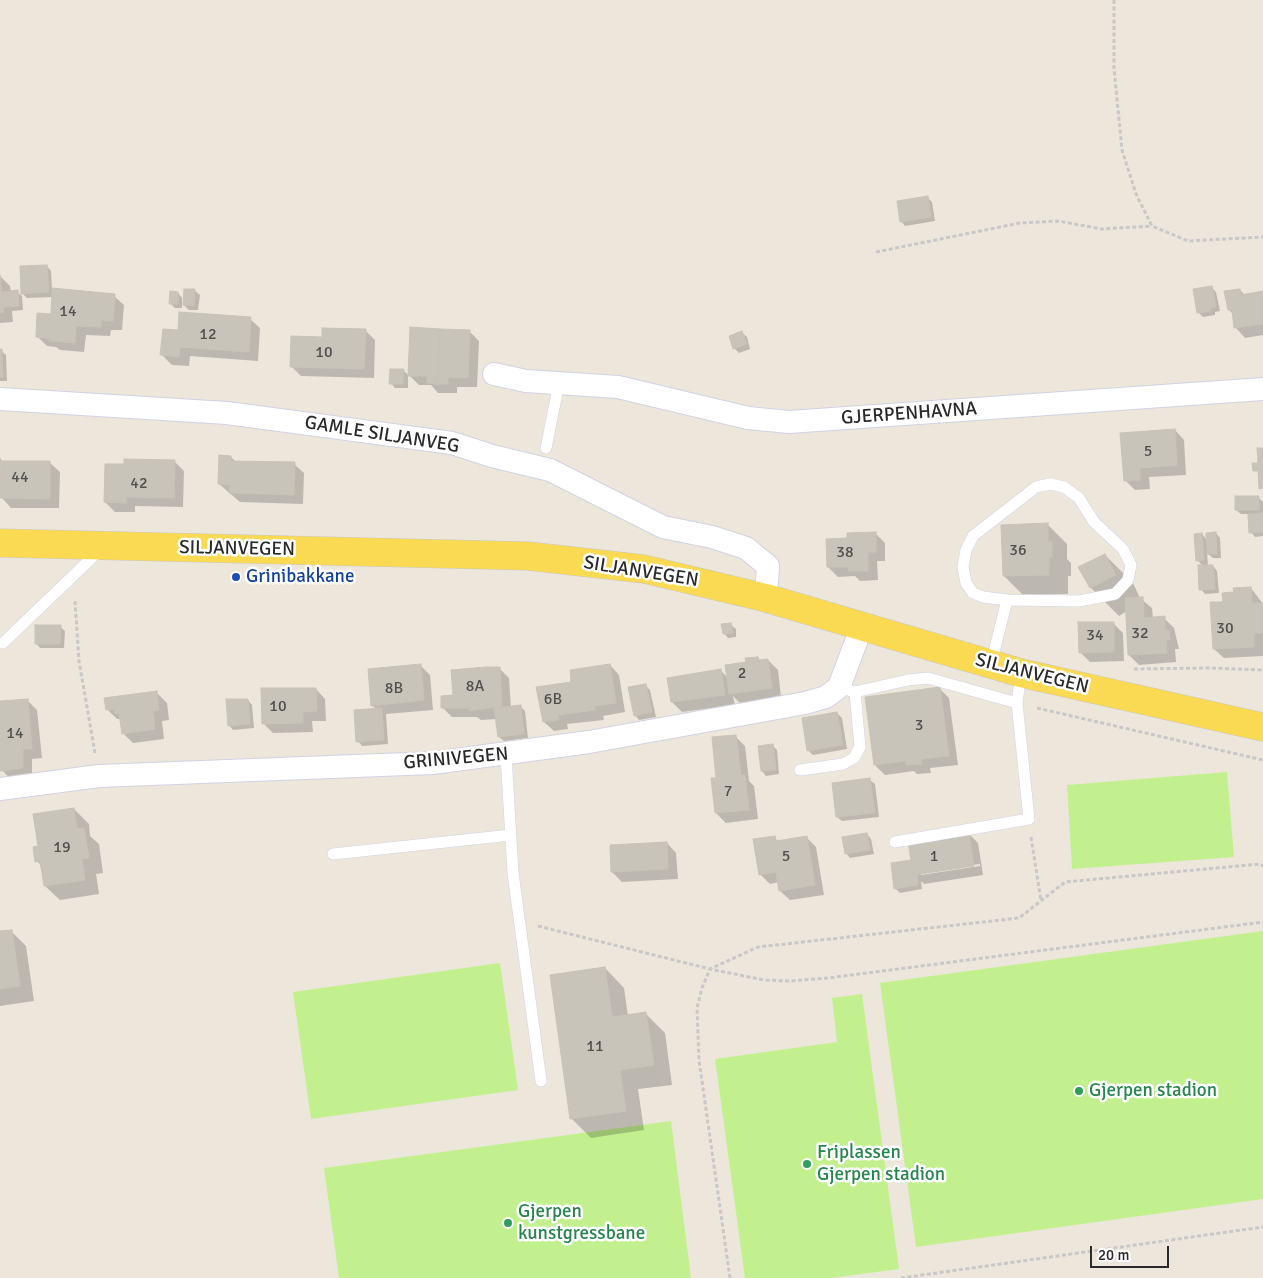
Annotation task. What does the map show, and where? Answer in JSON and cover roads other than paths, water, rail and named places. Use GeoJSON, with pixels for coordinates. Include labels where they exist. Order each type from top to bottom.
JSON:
{"type":"FeatureCollection","features":[{"type":"Feature","properties":{"kind":"main road","name":"SILJANVEGEN"},"geometry":{"type":"LineString","coordinates":[[0,544],[528,556],[644,569],[766,598],[1021,673],[1263,727]]}},
{"type":"Feature","properties":{"kind":"street","name":"GJERPENHAVNA"},"geometry":{"type":"LineString","coordinates":[[494,374],[526,380],[618,387],[748,418],[788,422],[1263,389]]}},
{"type":"Feature","properties":{"kind":"street","name":"GAMLE SILJANVEG"},"geometry":{"type":"LineString","coordinates":[[0,399],[227,413],[452,443],[550,470],[663,527],[712,537],[746,548],[768,566],[766,598]]}},
{"type":"Feature","properties":{"kind":"street"},"geometry":{"type":"LineString","coordinates":[[847,690],[862,626]]}},
{"type":"Feature","properties":{"kind":"street","name":"GRINIVEGEN"},"geometry":{"type":"LineString","coordinates":[[0,790],[99,776],[433,763],[506,755],[805,704],[847,690]]}},
{"type":"Feature","properties":{"kind":"lane"},"geometry":{"type":"LineString","coordinates":[[546,448],[559,383]]}},
{"type":"Feature","properties":{"kind":"lane"},"geometry":{"type":"LineString","coordinates":[[1050,484],[1064,487],[1078,498],[1094,522],[1123,549],[1131,565],[1128,580],[1115,594],[1079,601],[1007,600],[983,597],[973,593],[966,583],[963,567],[966,550],[973,536],[1036,487],[1050,484]]}},
{"type":"Feature","properties":{"kind":"lane"},"geometry":{"type":"LineString","coordinates":[[3,643],[104,546]]}},
{"type":"Feature","properties":{"kind":"lane"},"geometry":{"type":"LineString","coordinates":[[991,664],[1007,600]]}},
{"type":"Feature","properties":{"kind":"lane"},"geometry":{"type":"LineString","coordinates":[[895,842],[1029,819],[1018,703],[1021,673]]}},
{"type":"Feature","properties":{"kind":"lane"},"geometry":{"type":"LineString","coordinates":[[800,770],[843,764],[854,758],[860,747],[847,690],[928,678],[1018,703]]}},
{"type":"Feature","properties":{"kind":"lane"},"geometry":{"type":"LineString","coordinates":[[506,755],[518,921],[541,1081]]}},
{"type":"Feature","properties":{"kind":"lane"},"geometry":{"type":"LineString","coordinates":[[332,854],[511,835]]}},
{"type":"Feature","properties":{"kind":"place","name":"Grinibakkane"},"geometry":{"type":"Point","coordinates":[236,577]}},
{"type":"Feature","properties":{"kind":"place","name":"Gjerpen stadion"},"geometry":{"type":"Point","coordinates":[1079,1091]}},
{"type":"Feature","properties":{"kind":"place","name":"Friplassen Gjerpen stadion"},"geometry":{"type":"Point","coordinates":[807,1164]}},
{"type":"Feature","properties":{"kind":"place","name":"Gjerpen kunstgressbane"},"geometry":{"type":"Point","coordinates":[508,1223]}}]}
